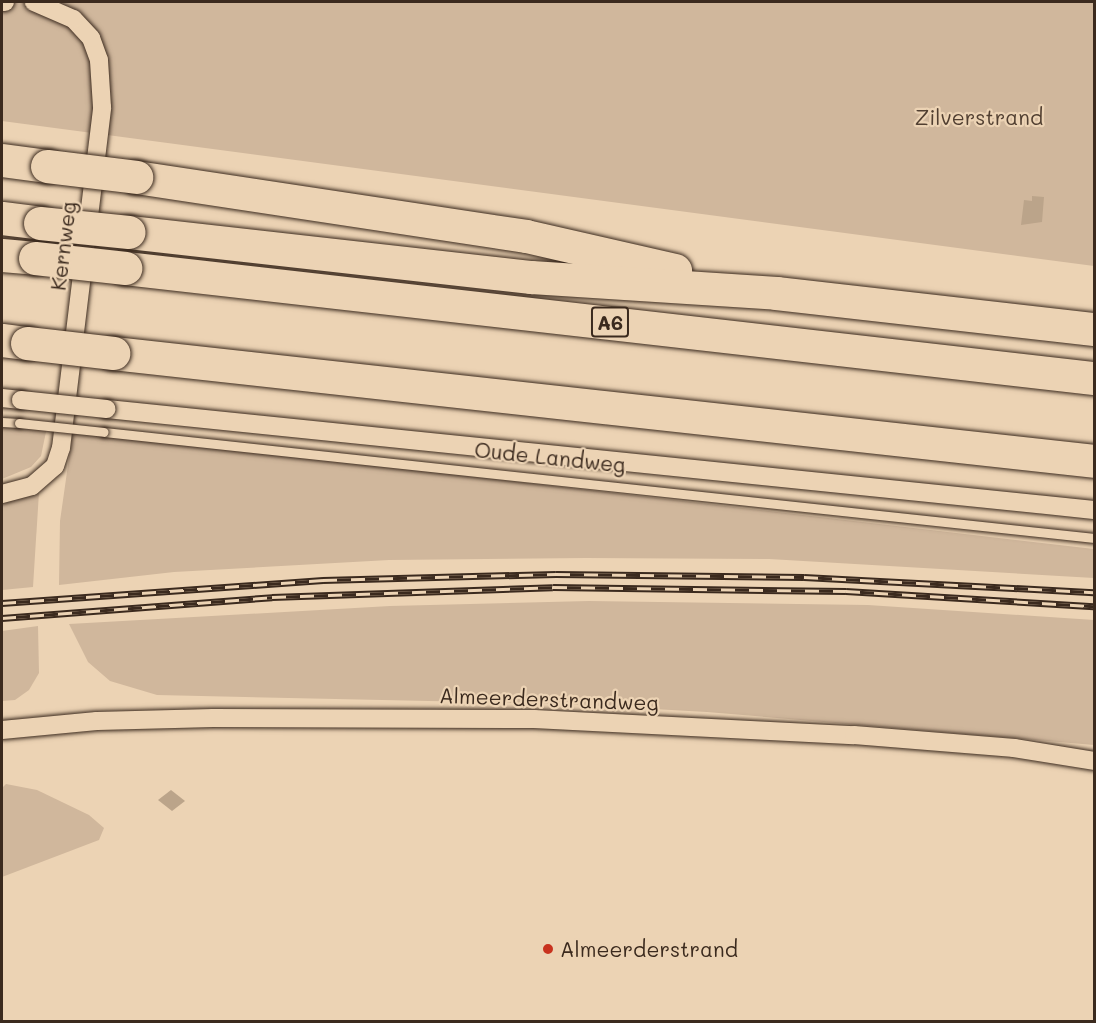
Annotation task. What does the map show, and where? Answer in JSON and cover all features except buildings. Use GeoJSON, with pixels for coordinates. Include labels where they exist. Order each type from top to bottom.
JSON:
{"type":"FeatureCollection","features":[{"type":"Feature","properties":{"kind":"highway","name":"A6"},"geometry":{"type":"LineString","coordinates":[[2,160],[136,177],[526,236],[776,293]]}},
{"type":"Feature","properties":{"kind":"highway","name":"A6"},"geometry":{"type":"LineString","coordinates":[[2,218],[531,277],[776,293],[1095,329]]}},
{"type":"Feature","properties":{"kind":"highway","name":"A6"},"geometry":{"type":"LineString","coordinates":[[2,255],[1095,378]]}},
{"type":"Feature","properties":{"kind":"highway"},"geometry":{"type":"LineString","coordinates":[[14,341],[1095,461]]}},
{"type":"Feature","properties":{"kind":"street","name":"Kernweg"},"geometry":{"type":"LineString","coordinates":[[2,494],[32,486],[55,466],[61,448],[102,107],[99,60],[91,38],[73,19],[34,2]]}},
{"type":"Feature","properties":{"kind":"street","name":"Oude Landweg"},"geometry":{"type":"LineString","coordinates":[[2,398],[1095,510]]}},
{"type":"Feature","properties":{"kind":"street","name":"Almeerderstrandweg"},"geometry":{"type":"LineString","coordinates":[[2,730],[97,721],[213,718],[534,719],[854,735],[1014,748],[1095,761]]}},
{"type":"Feature","properties":{"kind":"lane","name":"Oude Landweg"},"geometry":{"type":"LineString","coordinates":[[2,422],[1095,538]]}},
{"type":"Feature","properties":{"kind":"green space","name":"Zilverstrand"},"geometry":{"type":"Polygon","coordinates":[[[2,2],[1094,2],[1094,266],[2,121],[2,2]]]}},
{"type":"Feature","properties":{"kind":"green space"},"geometry":{"type":"Polygon","coordinates":[[[2,422],[47,427],[41,456],[31,467],[2,479],[2,422]]]}},
{"type":"Feature","properties":{"kind":"green space"},"geometry":{"type":"Polygon","coordinates":[[[73,430],[1094,549],[1094,578],[769,559],[586,558],[389,560],[174,572],[59,585],[60,521],[73,430]]]}},
{"type":"Feature","properties":{"kind":"green space"},"geometry":{"type":"Polygon","coordinates":[[[39,492],[33,587],[2,590],[2,502],[39,492]]]}},
{"type":"Feature","properties":{"kind":"green space"},"geometry":{"type":"Polygon","coordinates":[[[589,601],[868,605],[1094,620],[1094,745],[707,712],[565,704],[157,695],[110,681],[88,662],[69,624],[390,606],[589,601]]]}},
{"type":"Feature","properties":{"kind":"green space"},"geometry":{"type":"Polygon","coordinates":[[[38,626],[39,673],[29,690],[15,700],[2,701],[2,631],[38,626]]]}},
{"type":"Feature","properties":{"kind":"green space"},"geometry":{"type":"Polygon","coordinates":[[[6,784],[37,790],[89,815],[104,828],[99,840],[2,877],[2,788],[6,784]]]}},
{"type":"Feature","properties":{"kind":"railway"},"geometry":{"type":"LineString","coordinates":[[2,603],[323,580],[556,574],[804,577],[1094,592]]}},
{"type":"Feature","properties":{"kind":"railway"},"geometry":{"type":"LineString","coordinates":[[2,618],[272,597],[553,587],[846,591],[1094,606]]}},
{"type":"Feature","properties":{"kind":"place","name":"Almeerderstrand"},"geometry":{"type":"Point","coordinates":[548,949]}}]}
